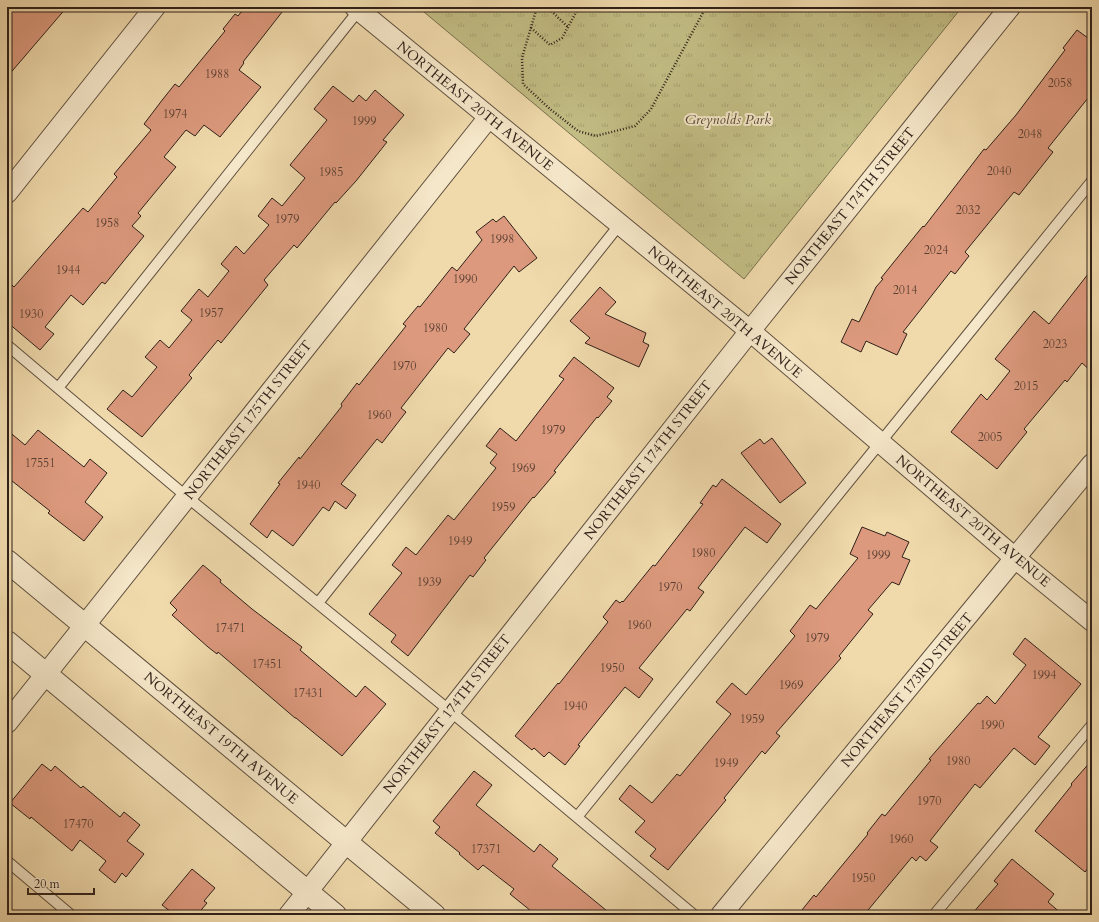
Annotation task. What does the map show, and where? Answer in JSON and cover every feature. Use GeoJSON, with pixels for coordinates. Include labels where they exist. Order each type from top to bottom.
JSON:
{"type":"FeatureCollection","features":[{"type":"Feature","properties":{"kind":"street"},"geometry":{"type":"LineString","coordinates":[[7,194],[155,7]]}},
{"type":"Feature","properties":{"kind":"street","name":"NORTHEAST 174TH STREET"},"geometry":{"type":"LineString","coordinates":[[289,915],[750,331],[1010,7]]}},
{"type":"Feature","properties":{"kind":"street","name":"NORTHEAST 20TH AVENUE"},"geometry":{"type":"LineString","coordinates":[[357,9],[750,331],[1015,558],[1092,621]]}},
{"type":"Feature","properties":{"kind":"street","name":"NORTHEAST 175TH STREET"},"geometry":{"type":"LineString","coordinates":[[7,723],[489,117]]}},
{"type":"Feature","properties":{"kind":"street","name":"NORTHEAST 173RD STREET"},"geometry":{"type":"LineString","coordinates":[[721,915],[1092,464]]}},
{"type":"Feature","properties":{"kind":"street","name":"NORTHEAST 19TH AVENUE"},"geometry":{"type":"LineString","coordinates":[[7,561],[434,915]]}},
{"type":"Feature","properties":{"kind":"street"},"geometry":{"type":"LineString","coordinates":[[7,642],[335,915]]}},
{"type":"Feature","properties":{"kind":"lane"},"geometry":{"type":"LineString","coordinates":[[58,388],[357,9]]}},
{"type":"Feature","properties":{"kind":"lane"},"geometry":{"type":"LineString","coordinates":[[577,817],[1092,181]]}},
{"type":"Feature","properties":{"kind":"lane"},"geometry":{"type":"LineString","coordinates":[[318,603],[620,224]]}},
{"type":"Feature","properties":{"kind":"lane"},"geometry":{"type":"LineString","coordinates":[[7,345],[187,497],[450,710],[694,915]]}},
{"type":"Feature","properties":{"kind":"lane"},"geometry":{"type":"LineString","coordinates":[[934,915],[1092,725]]}},
{"type":"Feature","properties":{"kind":"lane"},"geometry":{"type":"LineString","coordinates":[[7,861],[71,915]]}},
{"type":"Feature","properties":{"kind":"path"},"geometry":{"type":"LineString","coordinates":[[537,7],[522,58],[523,84],[550,109],[578,131],[596,136],[635,126],[651,109],[706,7]]}},
{"type":"Feature","properties":{"kind":"path"},"geometry":{"type":"LineString","coordinates":[[547,7],[568,27]]}},
{"type":"Feature","properties":{"kind":"path"},"geometry":{"type":"LineString","coordinates":[[531,28],[550,46],[562,38],[579,7]]}},
{"type":"Feature","properties":{"kind":"green space","name":"Greynolds Park"},"geometry":{"type":"Polygon","coordinates":[[[418,7],[962,7],[744,279],[418,7]]]}},
{"type":"Feature","properties":{"kind":"building"},"geometry":{"type":"Polygon","coordinates":[[[7,7],[67,7],[7,77],[7,7]]]}},
{"type":"Feature","properties":{"kind":"building"},"geometry":{"type":"Polygon","coordinates":[[[245,7],[286,7],[243,62],[244,63],[239,70],[261,87],[220,137],[204,125],[195,136],[186,130],[164,157],[176,167],[138,213],[141,216],[132,226],[144,236],[105,284],[102,282],[83,305],[71,295],[45,327],[54,334],[40,350],[7,322],[7,280],[14,287],[83,208],[88,212],[117,177],[114,174],[151,130],[144,124],[163,99],[175,84],[179,87],[225,31],[223,29],[235,14],[238,16],[245,7]]]}},
{"type":"Feature","properties":{"kind":"building"},"geometry":{"type":"Polygon","coordinates":[[[1077,30],[1092,41],[1092,93],[1048,148],[1053,152],[1019,195],[1014,192],[965,252],[969,256],[955,274],[951,271],[903,332],[907,334],[897,355],[866,341],[861,352],[841,342],[852,319],[859,322],[876,287],[883,279],[881,278],[923,226],[924,227],[984,149],[986,150],[1016,115],[1065,50],[1063,48],[1077,30]]]}},
{"type":"Feature","properties":{"kind":"building"},"geometry":{"type":"Polygon","coordinates":[[[333,86],[353,102],[359,95],[366,101],[375,90],[404,115],[383,140],[387,142],[356,181],[336,203],[335,202],[297,248],[294,245],[264,280],[268,285],[221,343],[218,340],[189,375],[192,378],[142,437],[107,409],[123,390],[132,397],[157,367],[145,357],[160,340],[169,348],[192,320],[181,311],[199,289],[208,297],[229,271],[221,264],[236,246],[244,254],[269,225],[258,216],[272,198],[282,206],[305,178],[290,165],[327,120],[314,109],[333,86]]]}},
{"type":"Feature","properties":{"kind":"building"},"geometry":{"type":"Polygon","coordinates":[[[504,216],[537,258],[519,272],[514,266],[464,329],[470,334],[454,353],[448,348],[401,408],[406,412],[382,443],[377,439],[341,484],[356,495],[346,509],[335,501],[329,511],[323,507],[293,546],[272,530],[267,538],[250,524],[280,484],[278,483],[299,457],[300,459],[342,406],[341,404],[357,383],[359,385],[406,326],[403,324],[418,306],[420,307],[452,267],[457,271],[482,240],[476,232],[493,219],[496,222],[504,216]]]}},
{"type":"Feature","properties":{"kind":"building"},"geometry":{"type":"Polygon","coordinates":[[[1092,269],[1092,372],[1082,363],[1067,382],[1065,380],[1024,429],[1027,432],[997,469],[951,432],[981,394],[987,400],[1010,371],[995,359],[1034,311],[1049,324],[1092,269]]]}},
{"type":"Feature","properties":{"kind":"building"},"geometry":{"type":"Polygon","coordinates":[[[600,287],[616,302],[605,314],[646,333],[643,342],[649,345],[639,367],[585,343],[590,338],[570,321],[600,287]]]}},
{"type":"Feature","properties":{"kind":"building"},"geometry":{"type":"Polygon","coordinates":[[[574,357],[614,388],[607,397],[612,401],[598,418],[597,417],[554,471],[556,472],[534,498],[533,497],[484,558],[486,560],[473,577],[470,575],[408,656],[391,642],[396,635],[369,614],[402,573],[392,565],[406,547],[416,555],[448,515],[454,520],[496,468],[490,463],[497,454],[486,446],[500,428],[516,441],[564,379],[559,376],[574,357]]]}},
{"type":"Feature","properties":{"kind":"building"},"geometry":{"type":"Polygon","coordinates":[[[7,430],[25,445],[38,430],[84,467],[90,459],[107,473],[85,502],[103,517],[84,541],[48,513],[50,511],[7,477],[7,430]]]}},
{"type":"Feature","properties":{"kind":"building"},"geometry":{"type":"Polygon","coordinates":[[[772,438],[806,483],[780,503],[741,453],[760,439],[764,444],[772,438]]]}},
{"type":"Feature","properties":{"kind":"building"},"geometry":{"type":"Polygon","coordinates":[[[722,479],[781,524],[767,543],[745,527],[698,588],[704,592],[690,611],[687,609],[639,668],[653,679],[639,698],[625,687],[578,745],[580,746],[565,765],[549,752],[544,757],[534,748],[532,750],[515,736],[558,683],[559,684],[608,622],[603,617],[616,600],[620,603],[622,601],[623,602],[653,565],[655,566],[703,504],[700,503],[713,485],[716,487],[722,479]]]}},
{"type":"Feature","properties":{"kind":"building"},"geometry":{"type":"Polygon","coordinates":[[[862,527],[885,536],[887,532],[909,542],[902,557],[910,560],[899,585],[892,582],[868,610],[873,614],[839,656],[841,658],[776,733],[780,736],[765,754],[762,751],[724,798],[726,800],[668,870],[650,856],[656,849],[635,832],[645,821],[619,799],[630,785],[652,803],[677,774],[680,776],[731,714],[716,702],[732,683],[746,695],[795,636],[790,631],[810,605],[816,609],[858,558],[850,554],[862,527]]]}},
{"type":"Feature","properties":{"kind":"building"},"geometry":{"type":"Polygon","coordinates":[[[203,565],[221,580],[220,582],[252,609],[302,647],[300,650],[356,697],[365,686],[386,704],[342,756],[218,652],[217,654],[208,647],[172,615],[177,610],[170,603],[203,565]]]}},
{"type":"Feature","properties":{"kind":"building"},"geometry":{"type":"Polygon","coordinates":[[[1025,638],[1081,684],[1038,737],[1050,746],[1035,765],[1014,748],[980,788],[975,784],[930,841],[938,847],[926,861],[920,856],[916,861],[912,857],[864,915],[798,915],[814,895],[816,897],[868,834],[867,833],[882,814],[885,816],[931,760],[929,759],[978,703],[980,704],[987,696],[995,704],[1026,665],[1013,654],[1025,638]]]}},
{"type":"Feature","properties":{"kind":"building"},"geometry":{"type":"Polygon","coordinates":[[[1092,760],[1092,863],[1085,872],[1035,831],[1072,785],[1071,784],[1092,760]]]}},
{"type":"Feature","properties":{"kind":"building"},"geometry":{"type":"Polygon","coordinates":[[[42,764],[51,771],[55,766],[81,788],[83,786],[120,817],[124,812],[140,825],[127,841],[144,854],[126,877],[122,873],[115,883],[99,870],[106,861],[80,840],[72,851],[31,817],[30,819],[10,803],[42,764]]]}},
{"type":"Feature","properties":{"kind":"building"},"geometry":{"type":"Polygon","coordinates":[[[474,771],[492,785],[476,805],[534,852],[540,844],[558,859],[552,866],[612,915],[536,915],[510,894],[514,889],[483,865],[478,870],[435,833],[440,827],[433,821],[474,771]]]}},
{"type":"Feature","properties":{"kind":"building"},"geometry":{"type":"Polygon","coordinates":[[[1012,859],[1054,894],[1048,902],[1063,915],[971,915],[998,884],[994,881],[1012,859]]]}},
{"type":"Feature","properties":{"kind":"building"},"geometry":{"type":"Polygon","coordinates":[[[192,869],[215,888],[204,901],[207,903],[197,915],[175,915],[162,905],[192,869]]]}}]}
